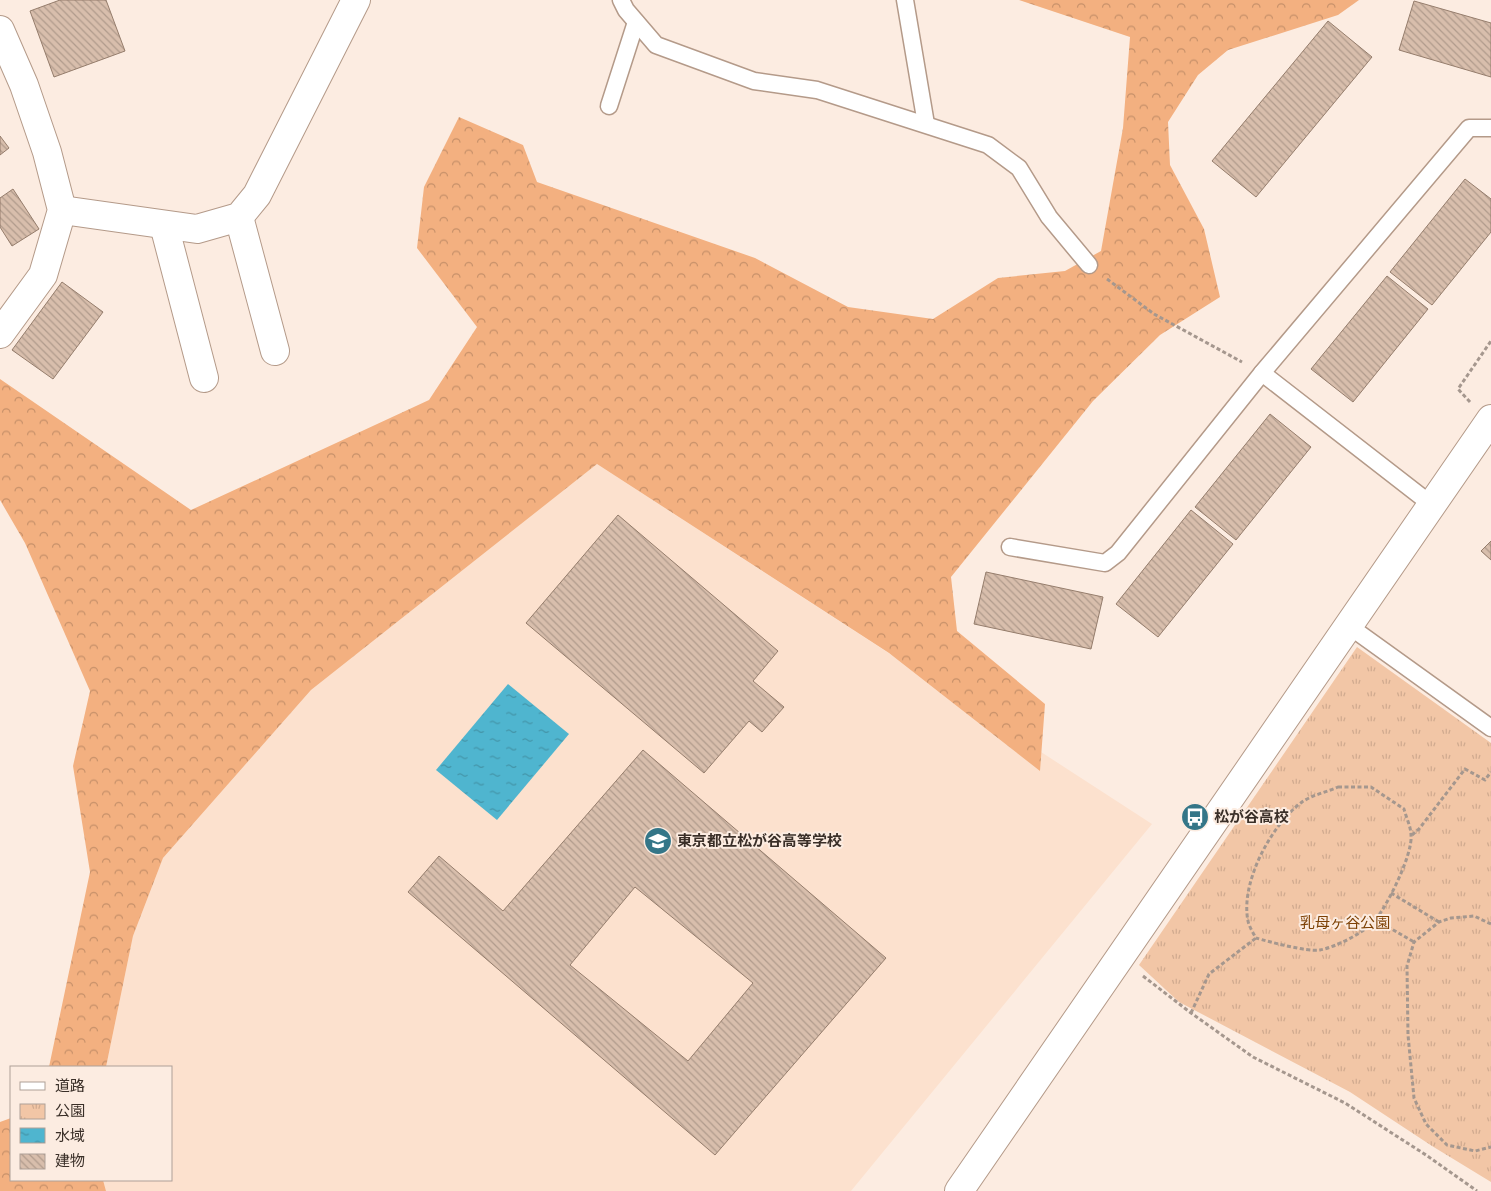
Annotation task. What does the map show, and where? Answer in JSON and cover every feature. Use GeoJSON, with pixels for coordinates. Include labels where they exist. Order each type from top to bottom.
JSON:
{"type":"FeatureCollection","features":[{"type":"Feature","properties":{"kind":"street"},"geometry":{"type":"LineString","coordinates":[[62,210],[197,229],[239,217],[258,195],[356,0]]}},
{"type":"Feature","properties":{"kind":"street"},"geometry":{"type":"LineString","coordinates":[[0,334],[44,275],[62,210],[47,152],[24,85],[3,44]]}},
{"type":"Feature","properties":{"kind":"street"},"geometry":{"type":"LineString","coordinates":[[239,217],[275,351]]}},
{"type":"Feature","properties":{"kind":"street"},"geometry":{"type":"LineString","coordinates":[[164,225],[204,378]]}},
{"type":"Feature","properties":{"kind":"street"},"geometry":{"type":"LineString","coordinates":[[959,1191],[1491,420]]}},
{"type":"Feature","properties":{"kind":"lane"},"geometry":{"type":"LineString","coordinates":[[621,0],[626,10],[656,45],[754,81],[817,90],[988,145],[1019,168],[1049,217],[1089,265]]}},
{"type":"Feature","properties":{"kind":"lane"},"geometry":{"type":"LineString","coordinates":[[905,0],[926,124]]}},
{"type":"Feature","properties":{"kind":"lane"},"geometry":{"type":"LineString","coordinates":[[609,106],[636,22]]}},
{"type":"Feature","properties":{"kind":"lane"},"geometry":{"type":"LineString","coordinates":[[1010,547],[1106,563],[1118,553],[1262,373],[1469,128],[1491,128]]}},
{"type":"Feature","properties":{"kind":"lane"},"geometry":{"type":"LineString","coordinates":[[1262,373],[1432,504]]}},
{"type":"Feature","properties":{"kind":"lane"},"geometry":{"type":"LineString","coordinates":[[1349,626],[1491,728]]}},
{"type":"Feature","properties":{"kind":"path"},"geometry":{"type":"LineString","coordinates":[[1089,265],[1154,314],[1262,373]]}},
{"type":"Feature","properties":{"kind":"path"},"geometry":{"type":"LineString","coordinates":[[1470,402],[1458,389],[1491,341]]}},
{"type":"Feature","properties":{"kind":"path"},"geometry":{"type":"LineString","coordinates":[[1412,836],[1465,769],[1486,780],[1491,772]]}},
{"type":"Feature","properties":{"kind":"path"},"geometry":{"type":"LineString","coordinates":[[1338,788],[1371,788],[1404,809],[1412,836],[1409,855],[1391,893],[1376,920],[1350,939],[1318,950],[1280,945],[1256,938],[1248,921],[1248,900],[1254,868],[1276,828],[1303,801],[1338,788]]}},
{"type":"Feature","properties":{"kind":"path"},"geometry":{"type":"LineString","coordinates":[[1391,893],[1439,922]]}},
{"type":"Feature","properties":{"kind":"path"},"geometry":{"type":"LineString","coordinates":[[1491,924],[1474,916],[1451,918],[1439,922],[1414,942],[1407,966],[1408,1035],[1414,1098],[1426,1124],[1448,1145],[1475,1150],[1491,1147]]}},
{"type":"Feature","properties":{"kind":"path"},"geometry":{"type":"LineString","coordinates":[[1376,920],[1414,942]]}},
{"type":"Feature","properties":{"kind":"path"},"geometry":{"type":"LineString","coordinates":[[1191,1014],[1209,974],[1256,938]]}},
{"type":"Feature","properties":{"kind":"path"},"geometry":{"type":"LineString","coordinates":[[1141,975],[1191,1014],[1253,1056],[1344,1102],[1426,1155],[1477,1191]]}},
{"type":"Feature","properties":{"kind":"shaded area","name":"東京都立松が谷高等学校"},"geometry":{"type":"Polygon","coordinates":[[[597,464],[1152,824],[851,1191],[106,1191],[103,1181],[172,1181],[172,1066],[106,1066],[133,936],[163,858],[311,690],[597,464]]]}},
{"type":"Feature","properties":{"kind":"green space"},"geometry":{"type":"Polygon","coordinates":[[[1019,0],[1359,0],[1338,15],[1228,50],[1198,75],[1168,122],[1170,165],[1204,229],[1220,297],[1160,335],[1093,401],[951,577],[957,631],[1045,704],[1040,771],[889,653],[597,464],[311,690],[163,858],[133,936],[106,1066],[49,1066],[90,872],[73,766],[90,691],[25,543],[0,500],[0,379],[191,510],[429,400],[477,327],[417,248],[424,187],[459,117],[523,145],[537,182],[755,258],[848,307],[933,319],[998,278],[1065,271],[1101,251],[1123,128],[1130,37],[1019,0]]]}},
{"type":"Feature","properties":{"kind":"green space","name":"乳母ヶ谷公園"},"geometry":{"type":"Polygon","coordinates":[[[1357,647],[1491,743],[1491,1182],[1350,1092],[1179,1002],[1139,965],[1357,647]]]}},
{"type":"Feature","properties":{"kind":"green space"},"geometry":{"type":"Polygon","coordinates":[[[10,1118],[10,1181],[103,1181],[106,1191],[0,1191],[0,1122],[10,1118]]]}},
{"type":"Feature","properties":{"kind":"water"},"geometry":{"type":"Polygon","coordinates":[[[508,684],[569,734],[497,820],[436,770],[508,684]]]}},
{"type":"Feature","properties":{"kind":"building"},"geometry":{"type":"Polygon","coordinates":[[[60,0],[106,0],[125,51],[54,77],[30,11],[60,0]]]}},
{"type":"Feature","properties":{"kind":"building"},"geometry":{"type":"Polygon","coordinates":[[[1414,1],[1491,23],[1491,77],[1399,50],[1414,1]]]}},
{"type":"Feature","properties":{"kind":"building"},"geometry":{"type":"Polygon","coordinates":[[[1328,21],[1372,57],[1256,197],[1212,161],[1328,21]]]}},
{"type":"Feature","properties":{"kind":"building"},"geometry":{"type":"Polygon","coordinates":[[[0,136],[9,148],[0,155],[0,136]]]}},
{"type":"Feature","properties":{"kind":"building"},"geometry":{"type":"Polygon","coordinates":[[[1465,179],[1491,199],[1491,232],[1432,305],[1390,272],[1465,179]]]}},
{"type":"Feature","properties":{"kind":"building"},"geometry":{"type":"Polygon","coordinates":[[[13,189],[39,229],[12,246],[0,227],[0,198],[13,189]]]}},
{"type":"Feature","properties":{"kind":"building"},"geometry":{"type":"Polygon","coordinates":[[[1387,276],[1428,309],[1353,402],[1311,369],[1387,276]]]}},
{"type":"Feature","properties":{"kind":"building"},"geometry":{"type":"Polygon","coordinates":[[[62,282],[103,312],[53,379],[12,350],[62,282]]]}},
{"type":"Feature","properties":{"kind":"building"},"geometry":{"type":"Polygon","coordinates":[[[1270,414],[1311,447],[1236,540],[1195,507],[1270,414]]]}},
{"type":"Feature","properties":{"kind":"building"},"geometry":{"type":"Polygon","coordinates":[[[1191,510],[1233,544],[1158,637],[1116,604],[1191,510]]]}},
{"type":"Feature","properties":{"kind":"building"},"geometry":{"type":"Polygon","coordinates":[[[618,515],[778,651],[753,681],[784,707],[762,732],[749,721],[704,773],[526,623],[618,515]]]}},
{"type":"Feature","properties":{"kind":"building"},"geometry":{"type":"Polygon","coordinates":[[[1491,541],[1491,560],[1481,551],[1491,541]]]}},
{"type":"Feature","properties":{"kind":"building"},"geometry":{"type":"Polygon","coordinates":[[[986,572],[1103,597],[1091,649],[974,624],[986,572]]]}},
{"type":"Feature","properties":{"kind":"building"},"geometry":{"type":"Polygon","coordinates":[[[643,750],[886,958],[715,1155],[408,892],[439,856],[503,911],[643,750]],[[635,887],[570,965],[688,1061],[753,983],[635,887]]]}},
{"type":"Feature","properties":{"kind":"place","name":"松が谷高校"},"geometry":{"type":"Point","coordinates":[1195,817]}},
{"type":"Feature","properties":{"kind":"place","name":"東京都立松が谷高等学校"},"geometry":{"type":"Point","coordinates":[658,841]}}]}
